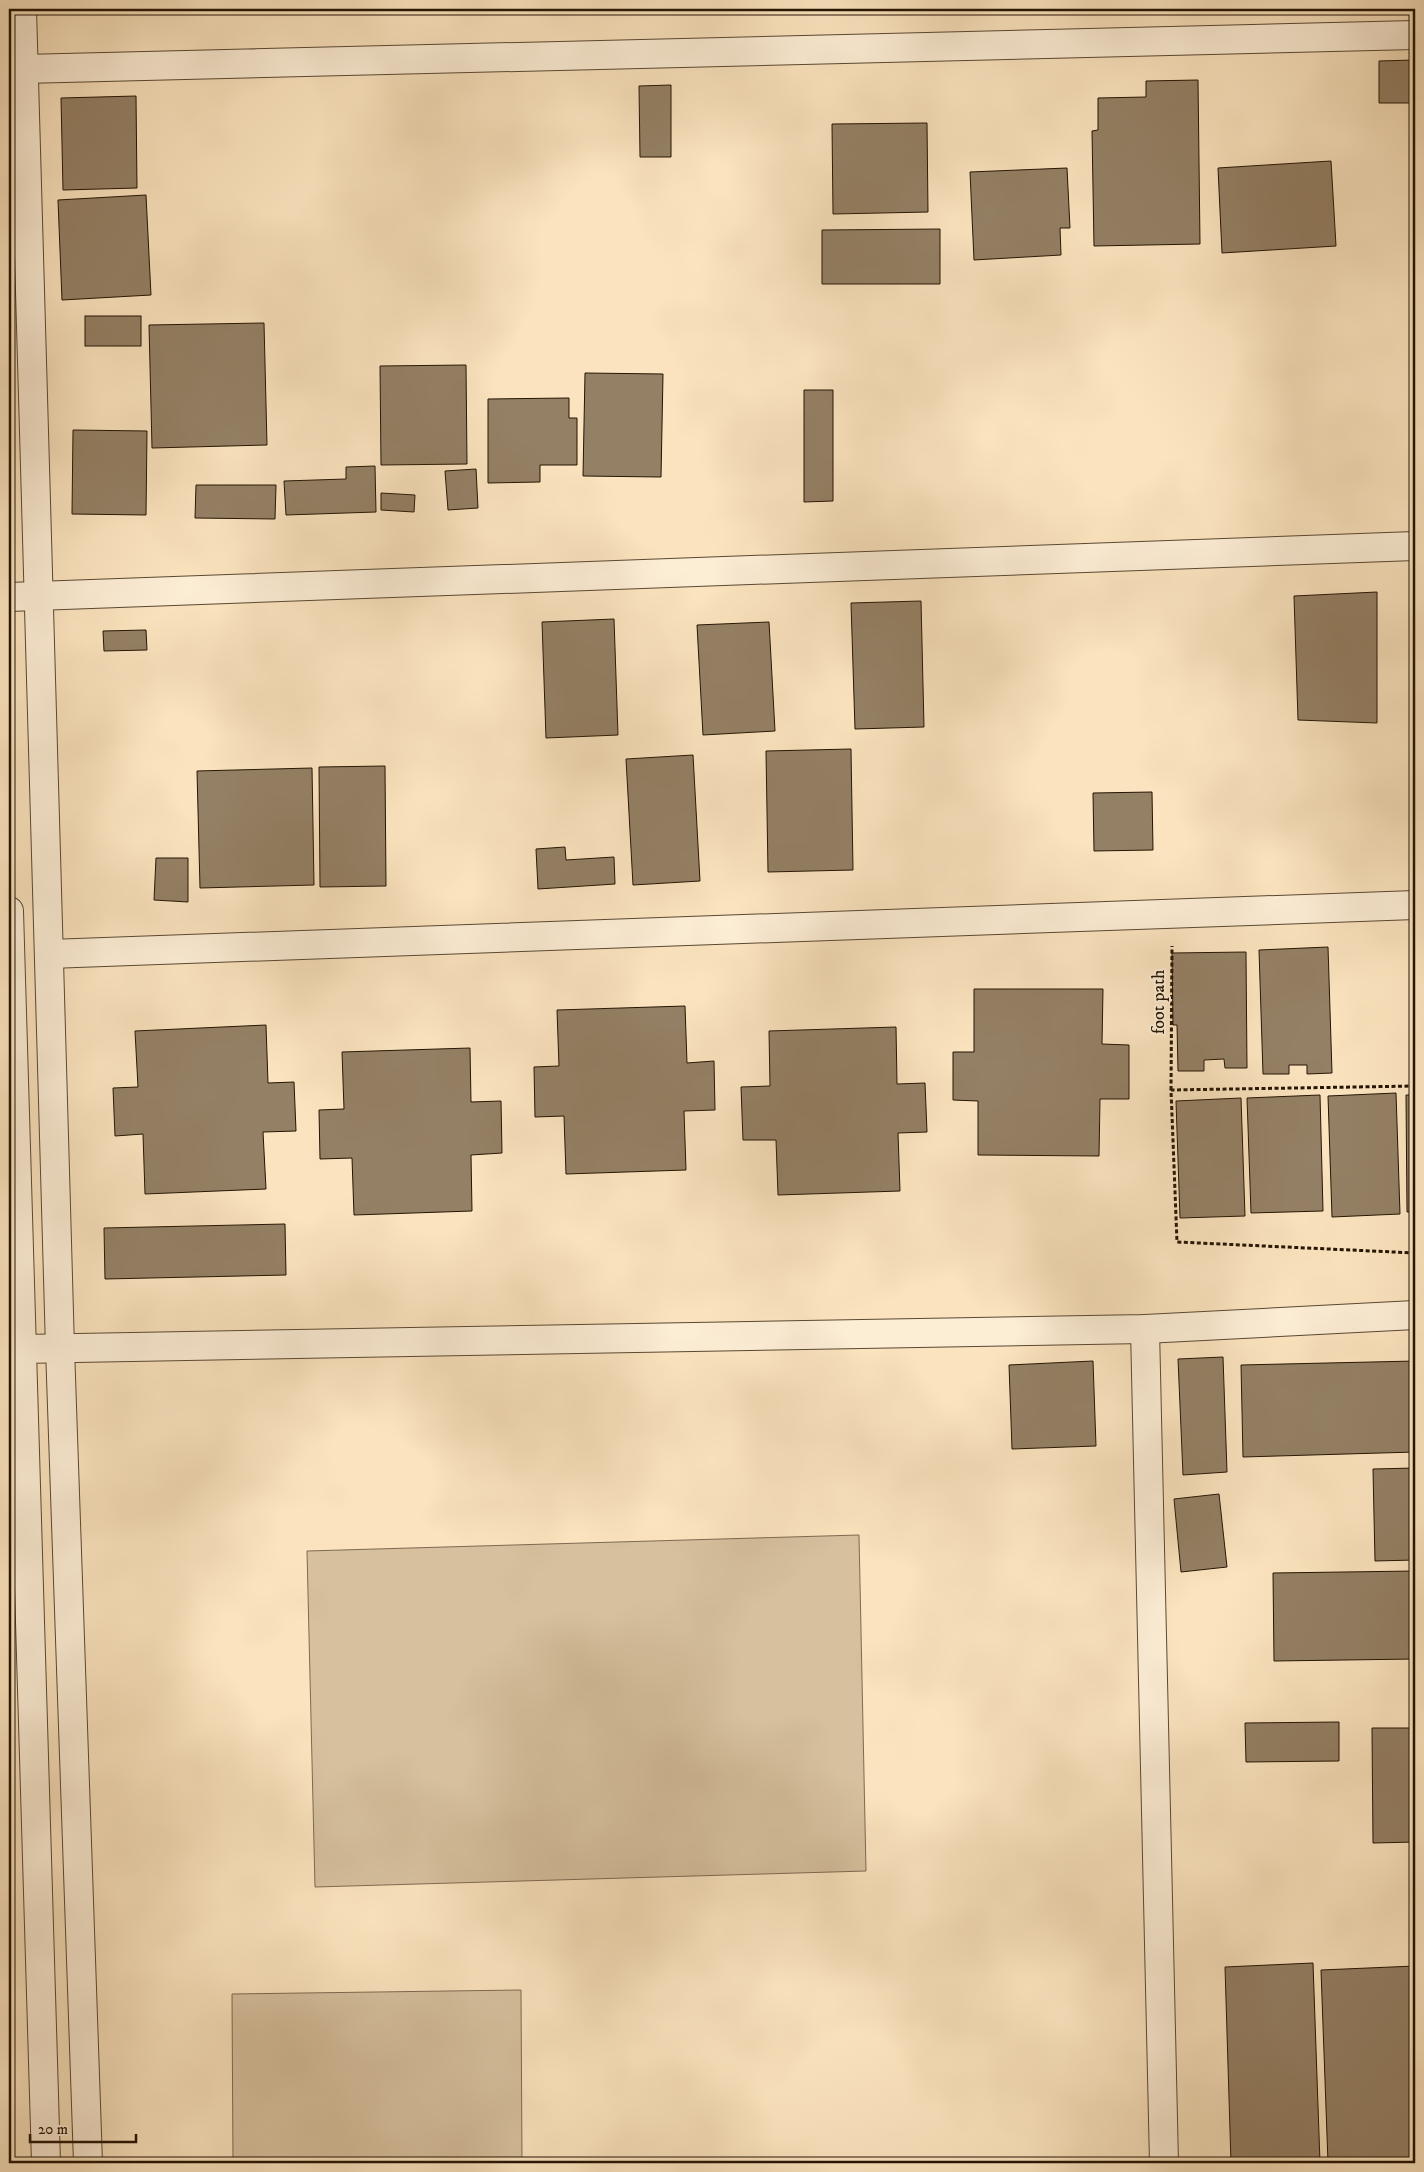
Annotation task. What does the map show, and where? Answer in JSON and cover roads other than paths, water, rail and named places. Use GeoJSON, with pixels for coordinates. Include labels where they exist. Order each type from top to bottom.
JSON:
{"type":"FeatureCollection","features":[{"type":"Feature","properties":{"kind":"street"},"geometry":{"type":"LineString","coordinates":[[22,9],[60,1348],[88,2163]]}},
{"type":"Feature","properties":{"kind":"street"},"geometry":{"type":"LineString","coordinates":[[23,69],[1415,35]]}},
{"type":"Feature","properties":{"kind":"street"},"geometry":{"type":"LineString","coordinates":[[9,597],[1415,546]]}},
{"type":"Feature","properties":{"kind":"street"},"geometry":{"type":"LineString","coordinates":[[49,954],[1415,905]]}},
{"type":"Feature","properties":{"kind":"street"},"geometry":{"type":"LineString","coordinates":[[9,911],[46,2163]]}},
{"type":"Feature","properties":{"kind":"street"},"geometry":{"type":"LineString","coordinates":[[21,1349],[1144,1329],[1415,1315]]}},
{"type":"Feature","properties":{"kind":"street"},"geometry":{"type":"LineString","coordinates":[[1144,1329],[1164,2163]]}}]}
